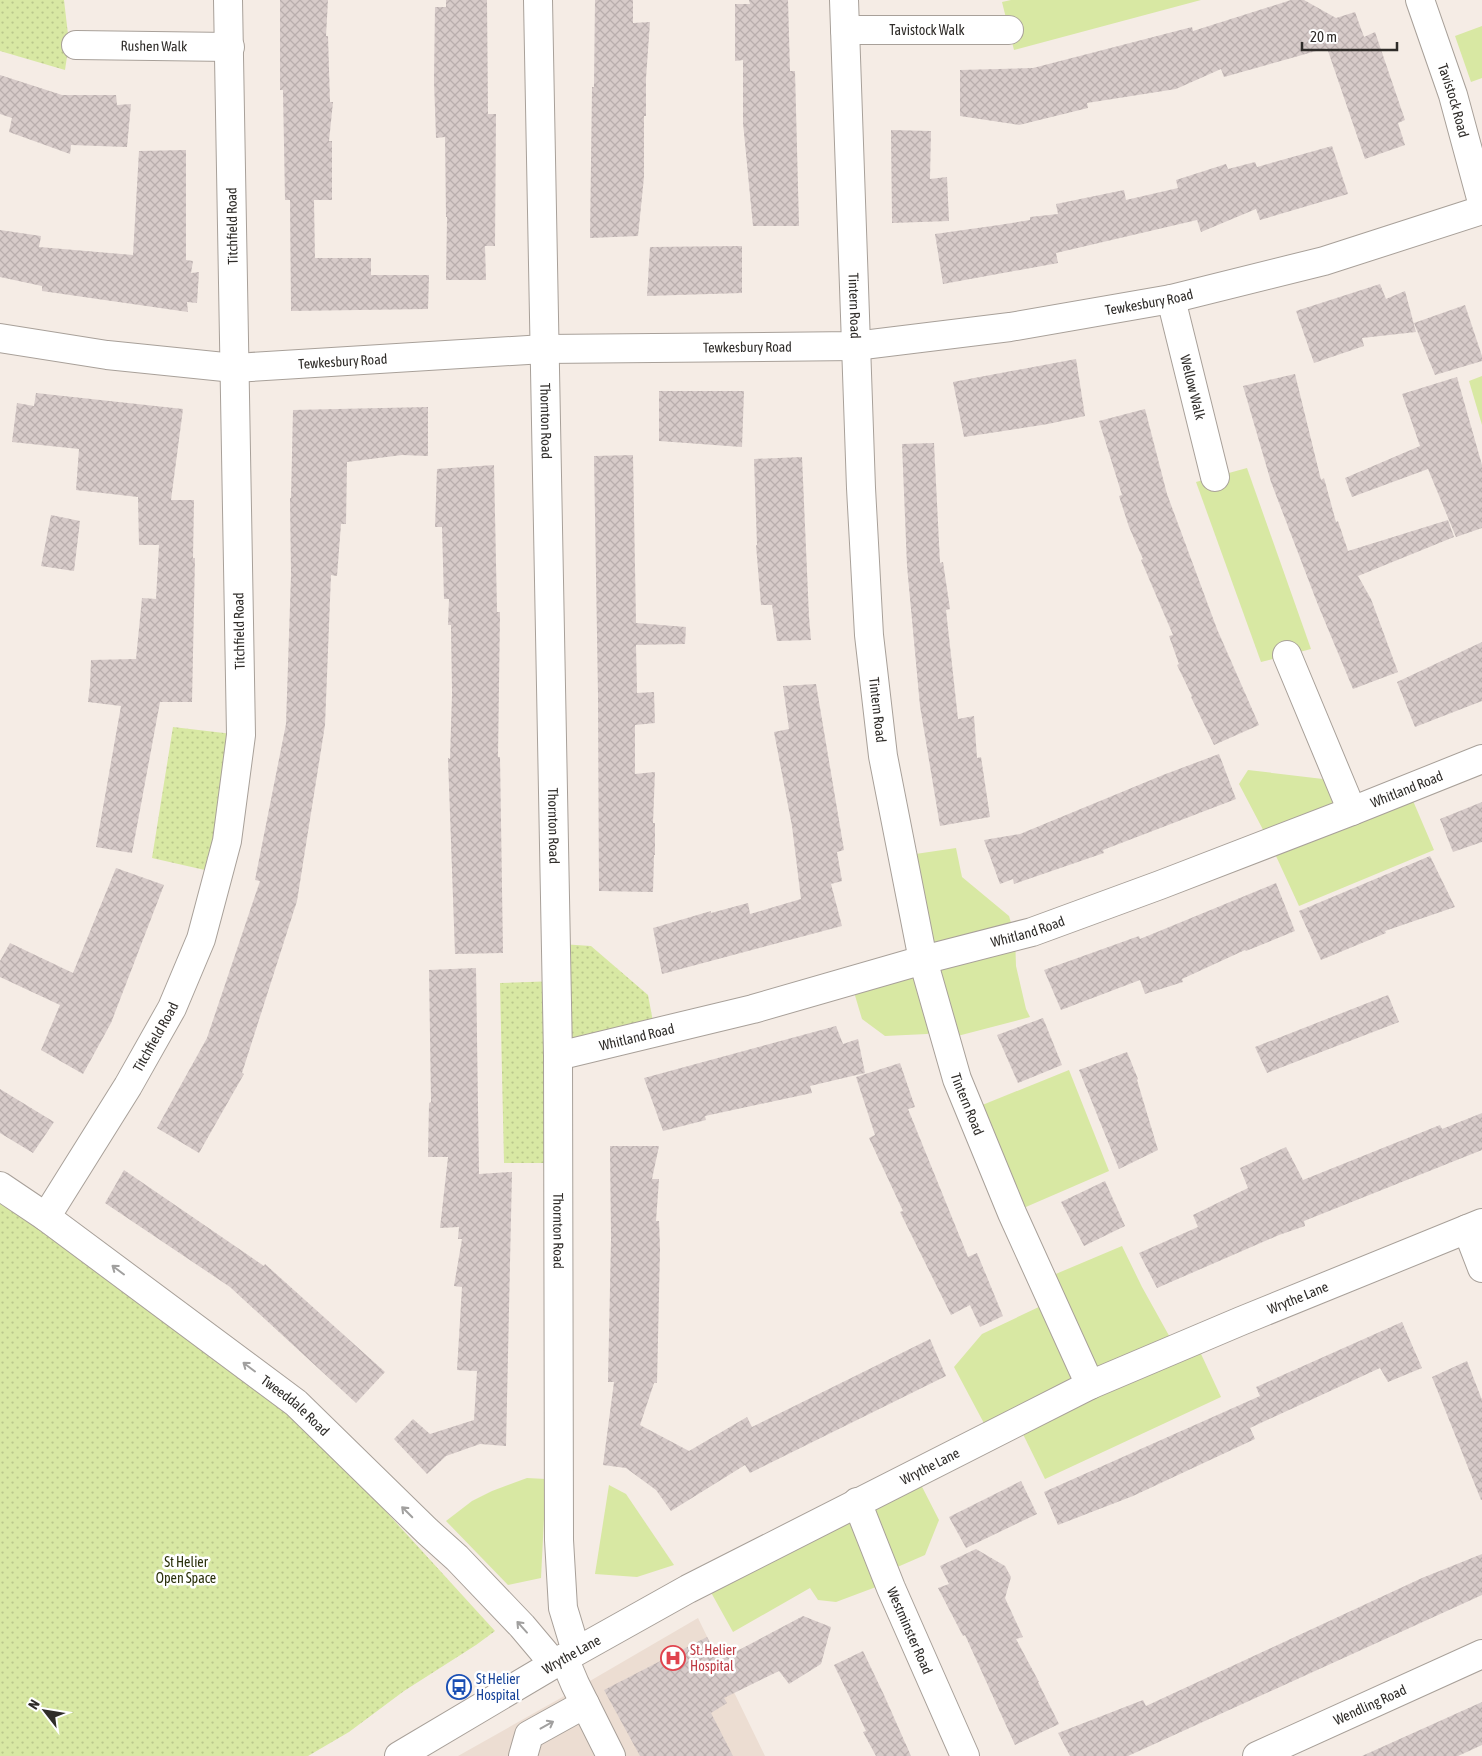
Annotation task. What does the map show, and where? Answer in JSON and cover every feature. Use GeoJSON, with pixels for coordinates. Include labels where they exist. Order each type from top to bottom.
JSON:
{"type":"FeatureCollection","features":[{"type":"Feature","properties":{"kind":"street","name":"Titchfield Road"},"geometry":{"type":"LineString","coordinates":[[46,1217],[128,1086],[172,1008],[201,939],[227,841],[241,735],[228,0]]}},
{"type":"Feature","properties":{"kind":"street","name":"Thornton Road"},"geometry":{"type":"LineString","coordinates":[[538,0],[558,1056],[559,1540],[565,1657]]}},
{"type":"Feature","properties":{"kind":"street","name":"Tintern Road"},"geometry":{"type":"LineString","coordinates":[[844,0],[861,488],[869,635],[883,756],[923,960],[960,1087],[1012,1213],[1090,1385]]}},
{"type":"Feature","properties":{"kind":"street","name":"Tavistock Road"},"geometry":{"type":"LineString","coordinates":[[1420,0],[1453,96],[1482,202]]}},
{"type":"Feature","properties":{"kind":"street","name":"Tavistock Walk"},"geometry":{"type":"LineString","coordinates":[[845,30],[1009,30]]}},
{"type":"Feature","properties":{"kind":"street","name":"Rushen Walk"},"geometry":{"type":"LineString","coordinates":[[76,45],[230,47]]}},
{"type":"Feature","properties":{"kind":"street","name":"Tewkesbury Road"},"geometry":{"type":"LineString","coordinates":[[0,338],[107,355],[234,368],[544,349],[855,346],[1010,326],[1171,299],[1324,261],[1482,210]]}},
{"type":"Feature","properties":{"kind":"street","name":"Wellow Walk"},"geometry":{"type":"LineString","coordinates":[[1171,299],[1215,477]]}},
{"type":"Feature","properties":{"kind":"street"},"geometry":{"type":"LineString","coordinates":[[1287,655],[1352,811]]}},
{"type":"Feature","properties":{"kind":"street","name":"Whitland Road"},"geometry":{"type":"LineString","coordinates":[[558,1056],[753,1008],[851,982],[923,960],[1032,932],[1160,886],[1482,759]]}},
{"type":"Feature","properties":{"kind":"street","name":"Tweeddale Road"},"geometry":{"type":"LineString","coordinates":[[0,1186],[46,1217],[296,1403],[457,1558],[522,1626],[565,1657]]}},
{"type":"Feature","properties":{"kind":"street"},"geometry":{"type":"LineString","coordinates":[[1475,1226],[1482,1268]]}},
{"type":"Feature","properties":{"kind":"street","name":"Wrythe Lane"},"geometry":{"type":"LineString","coordinates":[[400,1756],[565,1657],[688,1589],[1090,1385],[1475,1226]]}},
{"type":"Feature","properties":{"kind":"street","name":"Westminster Road"},"geometry":{"type":"LineString","coordinates":[[857,1502],[891,1588],[965,1756]]}},
{"type":"Feature","properties":{"kind":"street","name":"Wendling Road"},"geometry":{"type":"LineString","coordinates":[[1257,1756],[1482,1654]]}},
{"type":"Feature","properties":{"kind":"street"},"geometry":{"type":"LineString","coordinates":[[565,1657],[585,1704],[611,1756]]}},
{"type":"Feature","properties":{"kind":"street"},"geometry":{"type":"LineString","coordinates":[[523,1756],[529,1735],[585,1704]]}},
{"type":"Feature","properties":{"kind":"shaded area","name":"St. Helier Hospital"},"geometry":{"type":"Polygon","coordinates":[[[698,1618],[765,1756],[458,1756],[559,1699],[698,1618]]]}},
{"type":"Feature","properties":{"kind":"green space"},"geometry":{"type":"Polygon","coordinates":[[[0,0],[64,0],[69,43],[65,70],[0,51],[0,0]]]}},
{"type":"Feature","properties":{"kind":"green space"},"geometry":{"type":"Polygon","coordinates":[[[1011,0],[1201,0],[1014,50],[1002,2],[1011,0]]]}},
{"type":"Feature","properties":{"kind":"green space"},"geometry":{"type":"Polygon","coordinates":[[[1482,26],[1482,78],[1471,82],[1455,36],[1482,26]]]}},
{"type":"Feature","properties":{"kind":"green space"},"geometry":{"type":"Polygon","coordinates":[[[1482,376],[1482,425],[1469,381],[1482,376]]]}},
{"type":"Feature","properties":{"kind":"green space"},"geometry":{"type":"Polygon","coordinates":[[[1247,468],[1311,649],[1261,662],[1196,482],[1247,468]]]}},
{"type":"Feature","properties":{"kind":"green space"},"geometry":{"type":"Polygon","coordinates":[[[173,727],[241,735],[218,873],[152,858],[173,727]]]}},
{"type":"Feature","properties":{"kind":"green space"},"geometry":{"type":"Polygon","coordinates":[[[1248,770],[1340,781],[1352,811],[1408,789],[1434,850],[1299,906],[1270,843],[1239,784],[1248,770]]]}},
{"type":"Feature","properties":{"kind":"green space"},"geometry":{"type":"Polygon","coordinates":[[[956,848],[962,877],[1009,916],[1015,936],[1016,966],[1026,1009],[1030,1017],[946,1039],[942,1028],[927,1034],[885,1036],[862,1019],[851,982],[923,960],[902,856],[956,848]]]}},
{"type":"Feature","properties":{"kind":"green space"},"geometry":{"type":"Polygon","coordinates":[[[561,944],[591,946],[648,995],[654,1027],[563,1048],[561,944]]]}},
{"type":"Feature","properties":{"kind":"green space"},"geometry":{"type":"Polygon","coordinates":[[[556,981],[558,1163],[504,1163],[500,983],[556,981]]]}},
{"type":"Feature","properties":{"kind":"green space"},"geometry":{"type":"Polygon","coordinates":[[[1069,1070],[1109,1171],[1012,1213],[970,1110],[1069,1070]]]}},
{"type":"Feature","properties":{"kind":"green space","name":"St Helier Open Space"},"geometry":{"type":"Polygon","coordinates":[[[0,1198],[271,1396],[338,1459],[495,1631],[404,1691],[349,1732],[308,1756],[0,1756],[0,1198]]]}},
{"type":"Feature","properties":{"kind":"green space"},"geometry":{"type":"Polygon","coordinates":[[[1122,1246],[1172,1341],[986,1427],[954,1367],[982,1334],[1060,1297],[1051,1276],[1122,1246]]]}},
{"type":"Feature","properties":{"kind":"green space"},"geometry":{"type":"Polygon","coordinates":[[[1195,1341],[1221,1397],[1045,1479],[1019,1426],[1195,1341]]]}},
{"type":"Feature","properties":{"kind":"green space"},"geometry":{"type":"Polygon","coordinates":[[[917,1477],[939,1520],[925,1555],[879,1575],[884,1584],[836,1602],[818,1600],[810,1588],[733,1632],[708,1587],[917,1477]]]}},
{"type":"Feature","properties":{"kind":"green space"},"geometry":{"type":"Polygon","coordinates":[[[527,1478],[546,1479],[541,1578],[508,1585],[446,1521],[472,1501],[492,1491],[527,1478]]]}},
{"type":"Feature","properties":{"kind":"green space"},"geometry":{"type":"Polygon","coordinates":[[[609,1485],[626,1494],[674,1565],[637,1577],[595,1574],[609,1485]]]}},
{"type":"Feature","properties":{"kind":"building"},"geometry":{"type":"Polygon","coordinates":[[[280,0],[328,0],[326,36],[328,36],[330,102],[333,102],[329,141],[332,141],[332,200],[314,200],[315,258],[371,258],[371,275],[429,275],[428,309],[291,311],[290,200],[285,200],[283,90],[280,90],[280,0]]]}},
{"type":"Feature","properties":{"kind":"building"},"geometry":{"type":"Polygon","coordinates":[[[446,0],[487,0],[488,114],[496,114],[495,246],[485,246],[486,280],[446,280],[445,137],[436,138],[434,81],[435,7],[446,7],[446,0]]]}},
{"type":"Feature","properties":{"kind":"building"},"geometry":{"type":"Polygon","coordinates":[[[595,0],[633,0],[633,23],[650,22],[646,78],[646,116],[644,116],[644,177],[638,236],[590,238],[595,0]]]}},
{"type":"Feature","properties":{"kind":"building"},"geometry":{"type":"Polygon","coordinates":[[[749,0],[788,0],[790,71],[795,71],[799,226],[753,226],[743,123],[743,60],[735,61],[735,4],[750,4],[749,0]]]}},
{"type":"Feature","properties":{"kind":"building"},"geometry":{"type":"Polygon","coordinates":[[[1291,0],[1304,0],[1336,18],[1355,12],[1364,37],[1375,32],[1405,120],[1398,123],[1405,145],[1365,159],[1327,48],[1224,77],[1221,69],[1176,89],[1087,103],[1088,108],[1019,125],[960,116],[960,70],[1033,68],[1192,27],[1193,31],[1291,0]]]}},
{"type":"Feature","properties":{"kind":"building"},"geometry":{"type":"Polygon","coordinates":[[[0,75],[62,95],[116,95],[117,105],[131,104],[127,147],[71,145],[70,154],[9,132],[12,118],[0,114],[0,75]]]}},
{"type":"Feature","properties":{"kind":"building"},"geometry":{"type":"Polygon","coordinates":[[[891,130],[931,131],[930,179],[947,177],[949,221],[892,223],[891,130]]]}},
{"type":"Feature","properties":{"kind":"building"},"geometry":{"type":"Polygon","coordinates":[[[1332,146],[1348,194],[1260,220],[1256,209],[1201,232],[1197,220],[1056,253],[1058,263],[943,284],[935,234],[1030,220],[1030,217],[1058,214],[1056,204],[1124,190],[1126,200],[1178,188],[1176,180],[1226,164],[1228,169],[1255,162],[1257,167],[1332,146]]]}},
{"type":"Feature","properties":{"kind":"building"},"geometry":{"type":"Polygon","coordinates":[[[186,150],[186,260],[193,261],[191,273],[199,272],[197,303],[187,302],[188,312],[42,291],[42,286],[0,277],[0,230],[41,236],[39,247],[133,255],[139,151],[186,150]]]}},
{"type":"Feature","properties":{"kind":"building"},"geometry":{"type":"Polygon","coordinates":[[[742,246],[742,293],[647,296],[650,247],[742,246]]]}},
{"type":"Feature","properties":{"kind":"building"},"geometry":{"type":"Polygon","coordinates":[[[1380,284],[1386,299],[1405,291],[1416,332],[1362,338],[1364,346],[1314,363],[1296,311],[1380,284]]]}},
{"type":"Feature","properties":{"kind":"building"},"geometry":{"type":"Polygon","coordinates":[[[1465,305],[1482,361],[1435,375],[1414,323],[1465,305]]]}},
{"type":"Feature","properties":{"kind":"building"},"geometry":{"type":"Polygon","coordinates":[[[1076,359],[1085,416],[1048,424],[964,437],[953,382],[1076,359]]]}},
{"type":"Feature","properties":{"kind":"building"},"geometry":{"type":"Polygon","coordinates":[[[1295,374],[1321,480],[1324,478],[1336,522],[1338,521],[1348,551],[1448,520],[1454,537],[1358,576],[1371,599],[1398,672],[1353,689],[1318,605],[1271,482],[1243,386],[1295,374]]]}},
{"type":"Feature","properties":{"kind":"building"},"geometry":{"type":"Polygon","coordinates":[[[1457,377],[1482,465],[1482,528],[1456,537],[1428,469],[1352,497],[1345,478],[1420,446],[1402,394],[1457,377]]]}},
{"type":"Feature","properties":{"kind":"building"},"geometry":{"type":"Polygon","coordinates":[[[659,391],[744,391],[742,447],[659,441],[659,391]]]}},
{"type":"Feature","properties":{"kind":"building"},"geometry":{"type":"Polygon","coordinates":[[[36,393],[183,409],[171,500],[194,500],[193,558],[195,558],[192,702],[160,702],[132,853],[96,847],[121,706],[88,702],[91,660],[136,659],[142,598],[156,599],[159,545],[139,545],[138,497],[76,490],[79,449],[12,442],[17,403],[34,406],[36,393]]]}},
{"type":"Feature","properties":{"kind":"building"},"geometry":{"type":"Polygon","coordinates":[[[428,407],[428,456],[402,455],[347,462],[346,524],[341,524],[337,576],[331,575],[325,725],[297,901],[242,1073],[244,1074],[199,1153],[157,1128],[207,1038],[260,881],[255,880],[286,724],[291,575],[290,498],[293,410],[428,407]]]}},
{"type":"Feature","properties":{"kind":"building"},"geometry":{"type":"Polygon","coordinates":[[[1145,409],[1167,494],[1217,629],[1259,725],[1214,745],[1177,665],[1179,664],[1169,636],[1173,635],[1129,527],[1119,496],[1122,495],[1099,421],[1145,409]]]}},
{"type":"Feature","properties":{"kind":"building"},"geometry":{"type":"Polygon","coordinates":[[[934,443],[940,563],[943,562],[950,609],[946,610],[958,719],[974,716],[977,758],[981,757],[990,817],[940,826],[920,706],[907,566],[902,444],[934,443]]]}},
{"type":"Feature","properties":{"kind":"building"},"geometry":{"type":"Polygon","coordinates":[[[633,455],[636,623],[686,627],[685,644],[636,645],[637,693],[654,692],[655,723],[635,725],[635,774],[655,772],[653,892],[599,891],[594,456],[633,455]]]}},
{"type":"Feature","properties":{"kind":"building"},"geometry":{"type":"Polygon","coordinates":[[[802,457],[811,640],[777,641],[772,605],[761,605],[756,545],[754,459],[802,457]]]}},
{"type":"Feature","properties":{"kind":"building"},"geometry":{"type":"Polygon","coordinates":[[[494,465],[497,612],[500,612],[498,757],[500,757],[503,953],[455,954],[448,758],[450,759],[452,694],[451,625],[448,625],[449,599],[444,599],[442,527],[435,527],[437,469],[494,465]]]}},
{"type":"Feature","properties":{"kind":"building"},"geometry":{"type":"Polygon","coordinates":[[[51,515],[80,521],[74,571],[41,566],[51,515]]]}},
{"type":"Feature","properties":{"kind":"building"},"geometry":{"type":"Polygon","coordinates":[[[1482,642],[1482,701],[1415,727],[1397,682],[1482,642]]]}},
{"type":"Feature","properties":{"kind":"building"},"geometry":{"type":"Polygon","coordinates":[[[816,684],[844,850],[837,852],[842,881],[831,884],[842,926],[662,974],[653,928],[711,911],[711,913],[748,903],[750,914],[801,899],[792,826],[774,732],[789,729],[783,686],[816,684]]]}},
{"type":"Feature","properties":{"kind":"building"},"geometry":{"type":"Polygon","coordinates":[[[1219,754],[1236,799],[1103,850],[1104,853],[1014,884],[1013,879],[1000,884],[984,840],[1020,834],[1219,754]]]}},
{"type":"Feature","properties":{"kind":"building"},"geometry":{"type":"Polygon","coordinates":[[[1482,802],[1482,842],[1453,852],[1440,819],[1482,802]]]}},
{"type":"Feature","properties":{"kind":"building"},"geometry":{"type":"Polygon","coordinates":[[[1430,856],[1455,907],[1385,931],[1386,933],[1321,960],[1299,911],[1430,856]]]}},
{"type":"Feature","properties":{"kind":"building"},"geometry":{"type":"Polygon","coordinates":[[[116,868],[164,885],[111,1023],[83,1074],[41,1050],[60,1005],[0,977],[0,961],[10,943],[73,973],[116,868]]]}},
{"type":"Feature","properties":{"kind":"building"},"geometry":{"type":"Polygon","coordinates":[[[1276,883],[1295,931],[1245,950],[1182,979],[1183,982],[1145,994],[1140,980],[1061,1010],[1044,970],[1139,936],[1140,939],[1276,883]]]}},
{"type":"Feature","properties":{"kind":"building"},"geometry":{"type":"Polygon","coordinates":[[[476,968],[479,1174],[512,1172],[506,1446],[480,1444],[446,1456],[427,1474],[394,1439],[413,1419],[430,1434],[474,1420],[477,1371],[457,1370],[462,1287],[454,1286],[462,1239],[458,1239],[459,1227],[440,1228],[448,1157],[428,1157],[429,1103],[431,1102],[429,970],[476,968]]]}},
{"type":"Feature","properties":{"kind":"building"},"geometry":{"type":"Polygon","coordinates":[[[1388,995],[1399,1022],[1267,1073],[1255,1047],[1388,995]]]}},
{"type":"Feature","properties":{"kind":"building"},"geometry":{"type":"Polygon","coordinates":[[[1043,1018],[1062,1065],[1018,1083],[997,1035],[1043,1018]]]}},
{"type":"Feature","properties":{"kind":"building"},"geometry":{"type":"Polygon","coordinates":[[[836,1026],[843,1044],[858,1039],[865,1073],[810,1086],[812,1093],[705,1116],[706,1120],[663,1131],[644,1078],[836,1026]]]}},
{"type":"Feature","properties":{"kind":"building"},"geometry":{"type":"Polygon","coordinates":[[[1127,1052],[1138,1079],[1158,1150],[1119,1169],[1079,1070],[1127,1052]]]}},
{"type":"Feature","properties":{"kind":"building"},"geometry":{"type":"Polygon","coordinates":[[[900,1063],[915,1107],[908,1109],[968,1257],[977,1253],[1003,1316],[980,1327],[970,1305],[951,1315],[900,1212],[903,1211],[869,1138],[875,1135],[856,1077],[900,1063]]]}},
{"type":"Feature","properties":{"kind":"building"},"geometry":{"type":"Polygon","coordinates":[[[0,1089],[54,1122],[33,1153],[0,1133],[0,1089]]]}},
{"type":"Feature","properties":{"kind":"building"},"geometry":{"type":"Polygon","coordinates":[[[1482,1113],[1482,1150],[1304,1221],[1305,1226],[1279,1235],[1157,1288],[1139,1253],[1198,1227],[1193,1215],[1248,1188],[1240,1168],[1286,1147],[1303,1180],[1440,1125],[1442,1129],[1482,1113]]]}},
{"type":"Feature","properties":{"kind":"building"},"geometry":{"type":"Polygon","coordinates":[[[610,1146],[659,1146],[652,1179],[659,1179],[656,1221],[659,1221],[660,1249],[657,1383],[654,1383],[640,1425],[689,1451],[747,1417],[752,1427],[930,1339],[946,1376],[750,1473],[745,1465],[671,1511],[656,1490],[626,1468],[603,1465],[614,1382],[608,1382],[611,1239],[610,1146]]]}},
{"type":"Feature","properties":{"kind":"building"},"geometry":{"type":"Polygon","coordinates":[[[124,1170],[264,1266],[265,1264],[385,1372],[356,1403],[230,1287],[105,1203],[124,1170]]]}},
{"type":"Feature","properties":{"kind":"building"},"geometry":{"type":"Polygon","coordinates":[[[1105,1181],[1125,1226],[1084,1246],[1061,1202],[1105,1181]]]}},
{"type":"Feature","properties":{"kind":"building"},"geometry":{"type":"Polygon","coordinates":[[[1402,1322],[1422,1368],[1388,1382],[1380,1368],[1250,1428],[1255,1439],[1133,1496],[1058,1525],[1044,1492],[1260,1396],[1256,1387],[1402,1322]]]}},
{"type":"Feature","properties":{"kind":"building"},"geometry":{"type":"Polygon","coordinates":[[[1467,1361],[1482,1400],[1482,1500],[1432,1377],[1467,1361]]]}},
{"type":"Feature","properties":{"kind":"building"},"geometry":{"type":"Polygon","coordinates":[[[1021,1481],[1037,1514],[966,1548],[949,1517],[1021,1481]]]}},
{"type":"Feature","properties":{"kind":"building"},"geometry":{"type":"Polygon","coordinates":[[[976,1549],[1005,1566],[1011,1577],[1005,1598],[1023,1637],[1016,1639],[1059,1724],[1015,1745],[965,1635],[963,1636],[938,1588],[949,1584],[940,1566],[976,1549]]]}},
{"type":"Feature","properties":{"kind":"building"},"geometry":{"type":"Polygon","coordinates":[[[1482,1554],[1482,1595],[1128,1756],[1070,1756],[1058,1733],[1143,1700],[1146,1706],[1422,1578],[1482,1554]]]}},
{"type":"Feature","properties":{"kind":"building"},"geometry":{"type":"Polygon","coordinates":[[[803,1616],[831,1627],[821,1664],[789,1684],[779,1671],[724,1698],[727,1703],[711,1713],[733,1756],[640,1756],[604,1690],[707,1637],[720,1660],[803,1616]]]}},
{"type":"Feature","properties":{"kind":"building"},"geometry":{"type":"Polygon","coordinates":[[[863,1651],[911,1756],[876,1756],[863,1732],[866,1731],[834,1665],[863,1651]]]}},
{"type":"Feature","properties":{"kind":"building"},"geometry":{"type":"Polygon","coordinates":[[[1482,1702],[1482,1745],[1458,1756],[1362,1756],[1482,1702]]]}},
{"type":"Feature","properties":{"kind":"place","name":"St. Helier Hospital"},"geometry":{"type":"Point","coordinates":[673,1658]}},
{"type":"Feature","properties":{"kind":"place","name":"St Helier Hospital"},"geometry":{"type":"Point","coordinates":[459,1687]}}]}
